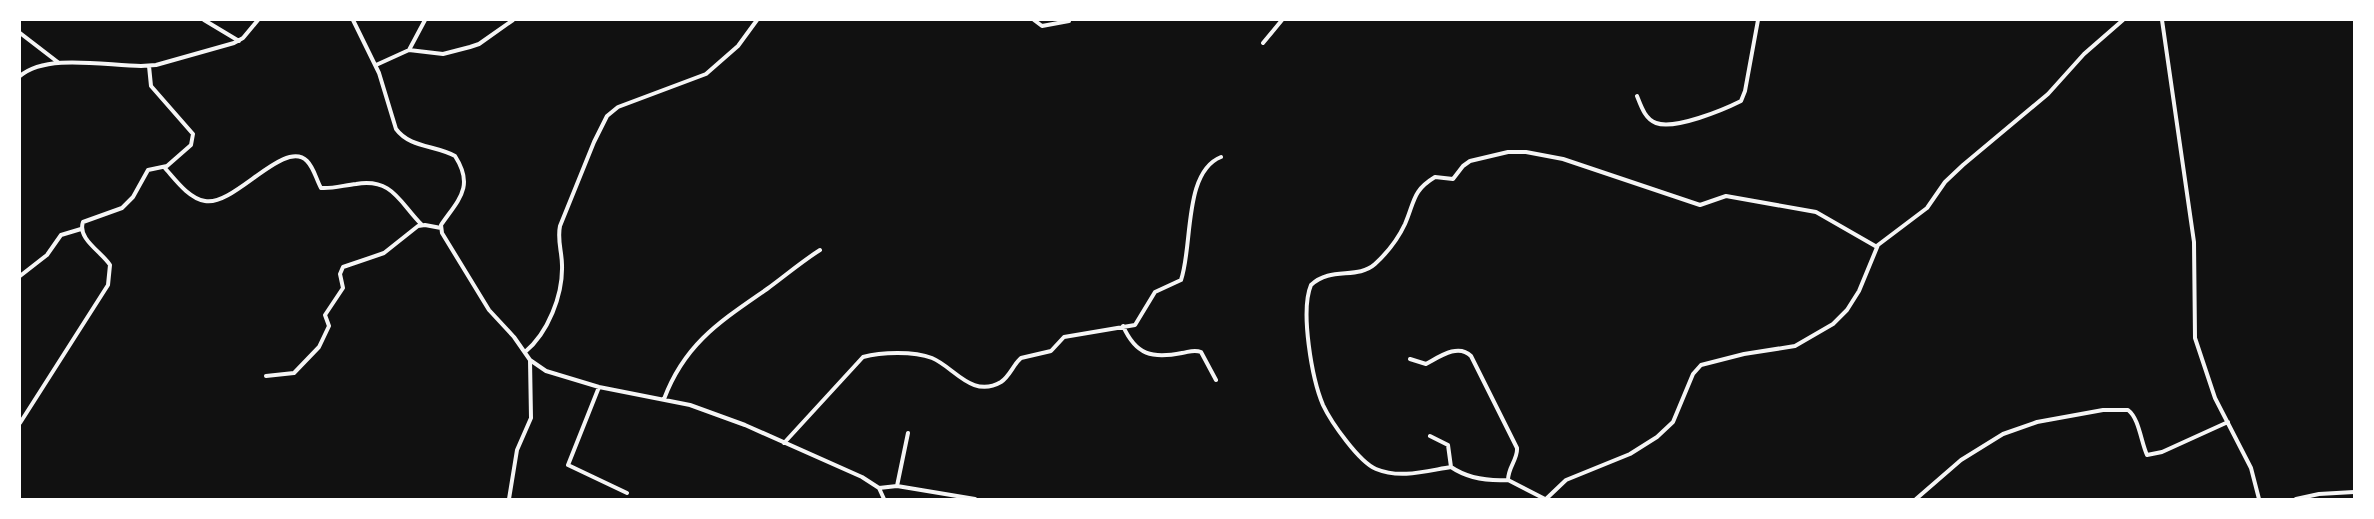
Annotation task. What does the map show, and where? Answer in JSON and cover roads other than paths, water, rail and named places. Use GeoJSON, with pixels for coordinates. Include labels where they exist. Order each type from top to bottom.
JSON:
{"type":"FeatureCollection","features":[{"type":"Feature","properties":{"kind":"street"},"geometry":{"type":"LineString","coordinates":[[204,20],[239,41]]}},
{"type":"Feature","properties":{"kind":"street"},"geometry":{"type":"LineString","coordinates":[[20,76],[40,66],[59,63],[148,66],[239,41],[258,20]]}},
{"type":"Feature","properties":{"kind":"street"},"geometry":{"type":"LineString","coordinates":[[352,20],[376,65],[392,119],[400,135],[412,143],[448,152],[455,156],[461,165],[464,182],[462,196],[440,228]]}},
{"type":"Feature","properties":{"kind":"street"},"geometry":{"type":"LineString","coordinates":[[409,50],[425,20]]}},
{"type":"Feature","properties":{"kind":"street"},"geometry":{"type":"LineString","coordinates":[[376,65],[409,50],[443,54],[479,44],[513,20]]}},
{"type":"Feature","properties":{"kind":"street"},"geometry":{"type":"LineString","coordinates":[[525,352],[534,345],[556,302],[562,279],[559,242],[560,226],[602,122],[612,110],[618,107],[706,74],[738,46],[757,20]]}},
{"type":"Feature","properties":{"kind":"street"},"geometry":{"type":"LineString","coordinates":[[1034,20],[1042,26],[1069,21]]}},
{"type":"Feature","properties":{"kind":"street"},"geometry":{"type":"LineString","coordinates":[[1263,43],[1282,20]]}},
{"type":"Feature","properties":{"kind":"street"},"geometry":{"type":"LineString","coordinates":[[1637,96],[1647,116],[1657,124],[1683,123],[1741,101],[1745,91],[1758,20]]}},
{"type":"Feature","properties":{"kind":"street"},"geometry":{"type":"LineString","coordinates":[[1877,247],[1816,212],[1726,196],[1700,205],[1563,159],[1526,152],[1508,152],[1470,161],[1463,166],[1453,179],[1435,177],[1418,190],[1398,238],[1375,264],[1364,270],[1325,275],[1311,285],[1306,322],[1310,350],[1323,405],[1338,429],[1365,462],[1374,468],[1397,474],[1451,467],[1490,481],[1508,480],[1545,499],[1566,480],[1630,454],[1657,437],[1673,422],[1693,374],[1701,365],[1744,354],[1796,346],[1833,324],[1847,310],[1859,291],[1877,247],[1927,208],[1945,182],[1963,164],[2048,94],[2084,54],[2123,20]]}},
{"type":"Feature","properties":{"kind":"street"},"geometry":{"type":"LineString","coordinates":[[2162,20],[2194,242],[2193,317],[2195,338],[2215,398],[2251,468],[2259,499]]}},
{"type":"Feature","properties":{"kind":"street"},"geometry":{"type":"LineString","coordinates":[[20,33],[59,63]]}},
{"type":"Feature","properties":{"kind":"street"},"geometry":{"type":"LineString","coordinates":[[20,423],[95,309],[110,281],[110,265],[85,237],[82,229],[83,222],[122,208],[133,196],[151,168],[164,167],[191,146],[194,137],[151,86],[148,66]]}},
{"type":"Feature","properties":{"kind":"street"},"geometry":{"type":"LineString","coordinates":[[164,167],[190,193],[201,200],[211,202],[228,196],[281,160],[291,156],[302,157],[306,160],[313,169],[321,188],[371,182],[384,185],[398,197],[422,225],[440,228],[489,310],[530,360],[546,371],[599,387],[664,399],[726,418],[862,477],[879,488],[884,499]]}},
{"type":"Feature","properties":{"kind":"street"},"geometry":{"type":"LineString","coordinates":[[784,443],[863,357],[904,354],[932,358],[966,382],[994,384],[1008,376],[1021,358],[1050,351],[1064,337],[1135,325],[1155,292],[1181,280],[1196,190],[1205,169],[1213,160],[1221,157]]}},
{"type":"Feature","properties":{"kind":"street"},"geometry":{"type":"LineString","coordinates":[[266,376],[294,373],[318,347],[329,326],[325,315],[343,288],[340,274],[343,268],[384,253],[422,225]]}},
{"type":"Feature","properties":{"kind":"street"},"geometry":{"type":"LineString","coordinates":[[20,276],[47,255],[61,235],[82,229]]}},
{"type":"Feature","properties":{"kind":"street"},"geometry":{"type":"LineString","coordinates":[[664,399],[675,374],[697,343],[741,307],[820,250]]}},
{"type":"Feature","properties":{"kind":"street"},"geometry":{"type":"LineString","coordinates":[[1123,326],[1133,344],[1152,355],[1173,355],[1195,350],[1201,352],[1216,380]]}},
{"type":"Feature","properties":{"kind":"street"},"geometry":{"type":"LineString","coordinates":[[1410,359],[1426,364],[1442,354],[1458,351],[1471,356],[1517,448],[1517,454],[1508,470],[1508,480]]}},
{"type":"Feature","properties":{"kind":"street"},"geometry":{"type":"LineString","coordinates":[[509,499],[515,460],[531,418],[530,360]]}},
{"type":"Feature","properties":{"kind":"street"},"geometry":{"type":"LineString","coordinates":[[599,387],[568,460],[568,465],[627,493]]}},
{"type":"Feature","properties":{"kind":"street"},"geometry":{"type":"LineString","coordinates":[[1916,499],[1961,460],[1997,437],[2037,422],[2103,410],[2128,410],[2136,419],[2139,435],[2147,455],[2162,452],[2228,422]]}},
{"type":"Feature","properties":{"kind":"street"},"geometry":{"type":"LineString","coordinates":[[897,486],[908,433]]}},
{"type":"Feature","properties":{"kind":"street"},"geometry":{"type":"LineString","coordinates":[[1430,436],[1448,445],[1451,467]]}},
{"type":"Feature","properties":{"kind":"street"},"geometry":{"type":"LineString","coordinates":[[879,488],[897,486],[976,499]]}},
{"type":"Feature","properties":{"kind":"street"},"geometry":{"type":"LineString","coordinates":[[2296,499],[2319,494],[2354,492]]}}]}
